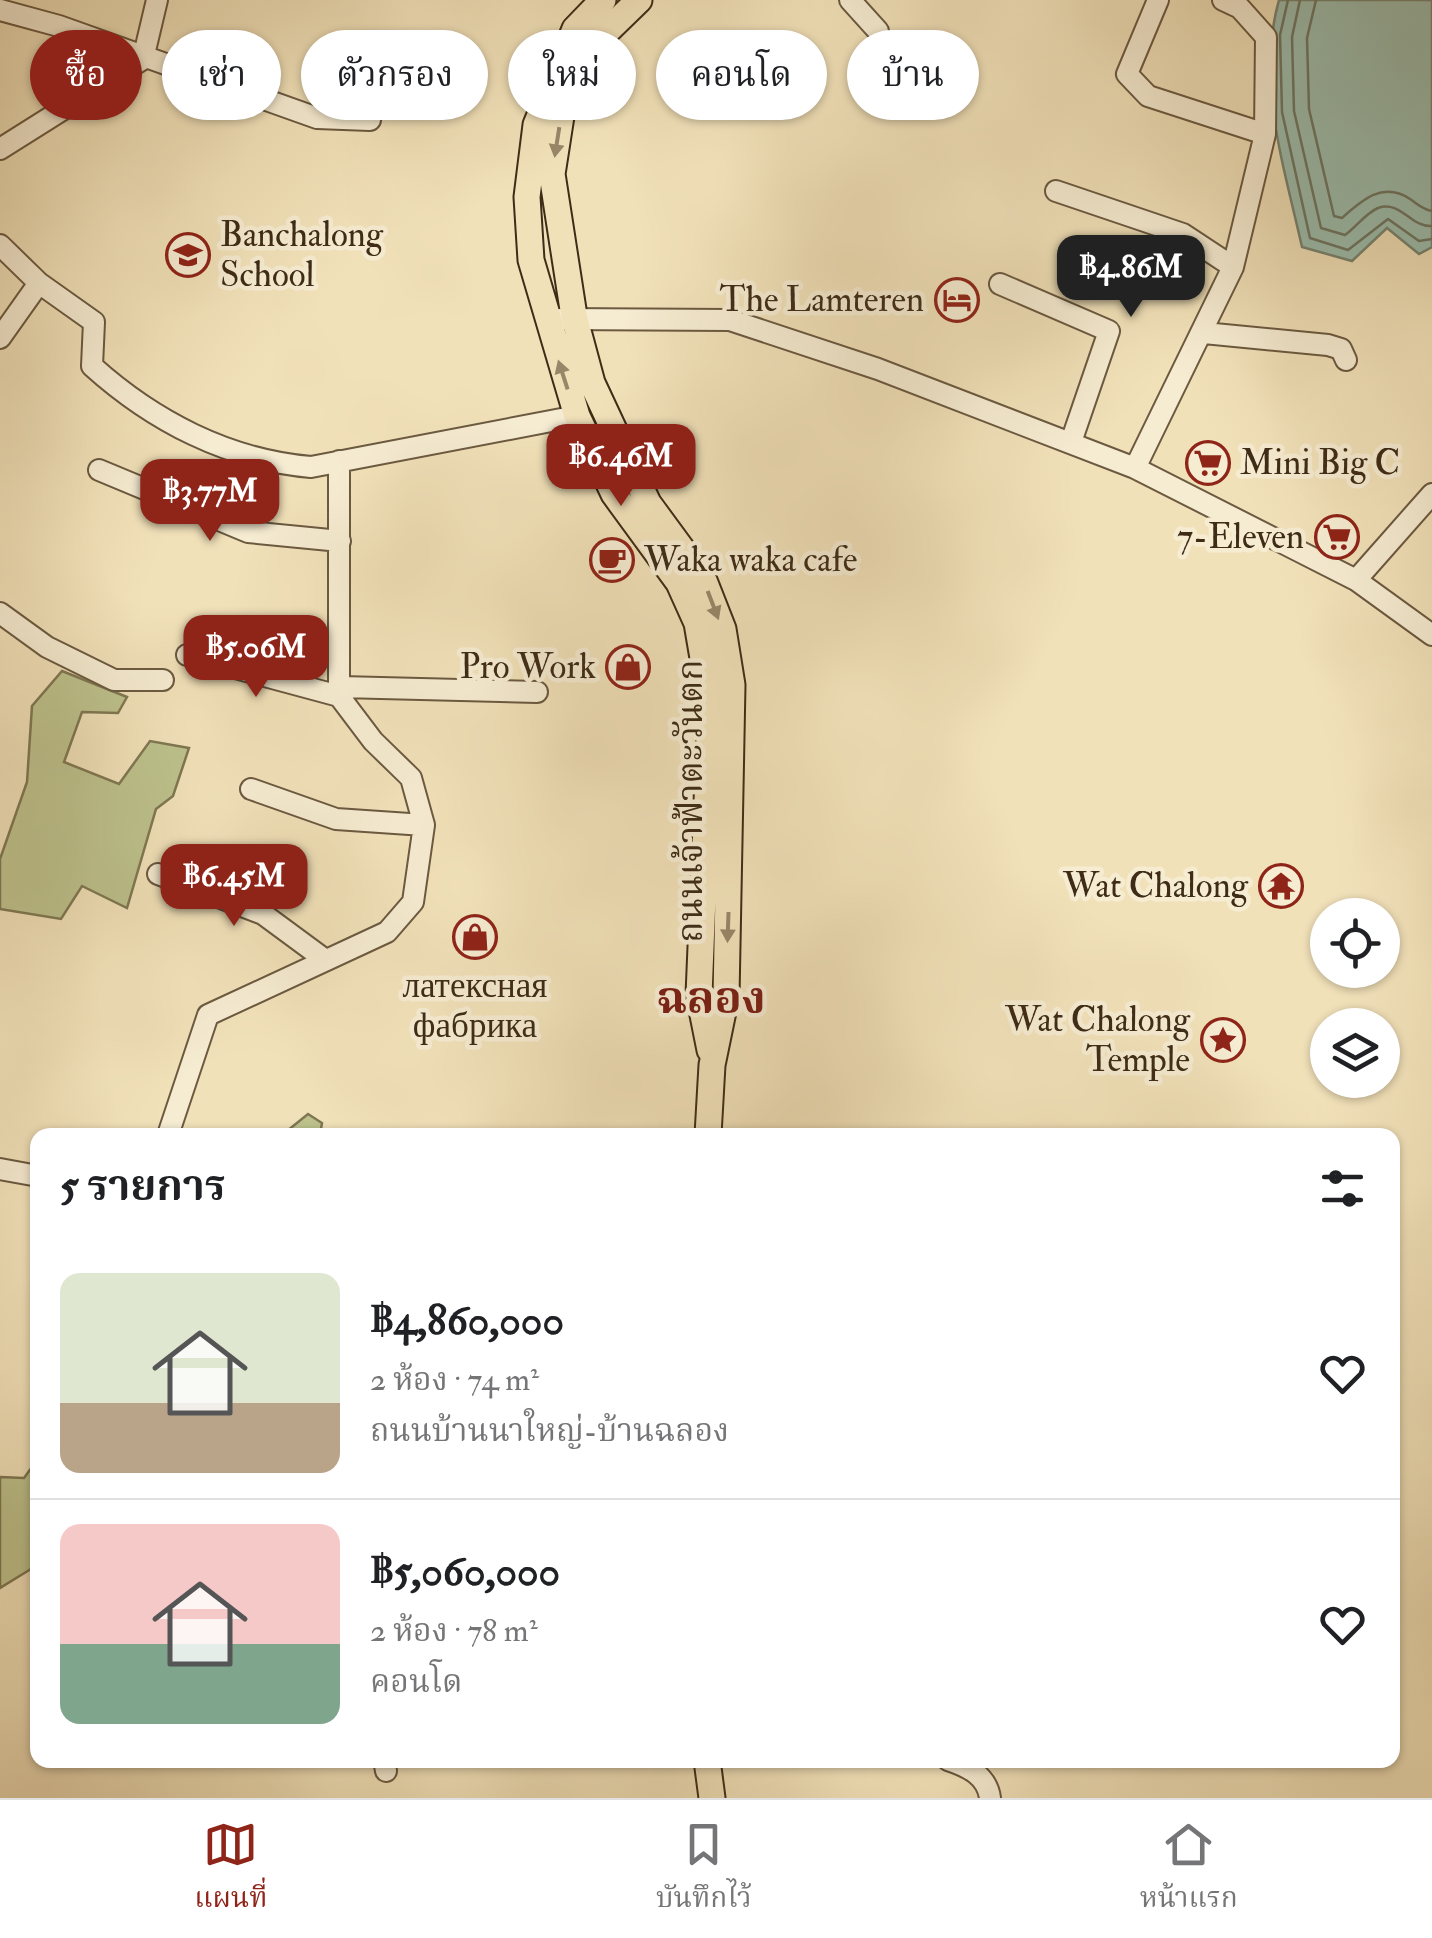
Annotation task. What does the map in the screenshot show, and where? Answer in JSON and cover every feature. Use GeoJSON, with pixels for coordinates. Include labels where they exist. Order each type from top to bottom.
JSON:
{"type":"FeatureCollection","features":[{"type":"Feature","properties":{"kind":"main road","name":"ถนนเจ้าฟ้าตะวันตก"},"geometry":{"type":"LineString","coordinates":[[602,0],[575,28],[536,125],[528,213],[532,260],[640,486],[703,578],[722,629],[732,685],[718,816],[703,868],[699,995],[712,1065]]}},
{"type":"Feature","properties":{"kind":"main road","name":"ถนนเจ้าฟ้าตะวันตก"},"geometry":{"type":"LineString","coordinates":[[639,0],[603,34],[562,116],[552,174],[561,319],[577,416],[614,494],[678,583],[696,623],[711,705],[718,816],[730,873],[726,997],[712,1065],[708,1128]]}},
{"type":"Feature","properties":{"kind":"main road"},"geometry":{"type":"LineString","coordinates":[[703,868],[730,873]]}},
{"type":"Feature","properties":{"kind":"main road"},"geometry":{"type":"LineString","coordinates":[[708,1768],[712,1798]]}},
{"type":"Feature","properties":{"kind":"street"},"geometry":{"type":"LineString","coordinates":[[0,148],[143,58],[157,0]]}},
{"type":"Feature","properties":{"kind":"street"},"geometry":{"type":"LineString","coordinates":[[850,0],[878,30]]}},
{"type":"Feature","properties":{"kind":"street"},"geometry":{"type":"LineString","coordinates":[[1158,0],[1127,74],[1148,96],[1265,134]]}},
{"type":"Feature","properties":{"kind":"street"},"geometry":{"type":"LineString","coordinates":[[1136,468],[1233,266],[1265,134],[1266,37],[1240,8],[1223,0]]}},
{"type":"Feature","properties":{"kind":"street"},"geometry":{"type":"LineString","coordinates":[[0,10],[59,26],[301,112]]}},
{"type":"Feature","properties":{"kind":"street"},"geometry":{"type":"LineString","coordinates":[[1056,191],[1183,234],[1233,266]]}},
{"type":"Feature","properties":{"kind":"street"},"geometry":{"type":"LineString","coordinates":[[0,245],[39,283],[94,322],[92,366],[127,398],[174,428],[278,464],[311,467],[577,416]]}},
{"type":"Feature","properties":{"kind":"street"},"geometry":{"type":"LineString","coordinates":[[0,338],[39,283]]}},
{"type":"Feature","properties":{"kind":"street"},"geometry":{"type":"LineString","coordinates":[[1000,284],[1109,331],[1071,442]]}},
{"type":"Feature","properties":{"kind":"street"},"geometry":{"type":"LineString","coordinates":[[561,319],[730,320],[878,369],[1136,468],[1356,580],[1432,634]]}},
{"type":"Feature","properties":{"kind":"street"},"geometry":{"type":"LineString","coordinates":[[1204,332],[1328,344],[1341,349],[1346,360]]}},
{"type":"Feature","properties":{"kind":"street"},"geometry":{"type":"LineString","coordinates":[[170,1128],[208,1015],[324,958],[388,932],[414,902],[424,825],[411,778],[373,741],[340,692],[339,461]]}},
{"type":"Feature","properties":{"kind":"street"},"geometry":{"type":"LineString","coordinates":[[99,470],[248,532],[340,541]]}},
{"type":"Feature","properties":{"kind":"street"},"geometry":{"type":"LineString","coordinates":[[1356,580],[1432,494]]}},
{"type":"Feature","properties":{"kind":"street"},"geometry":{"type":"LineString","coordinates":[[0,613],[47,647],[114,680],[164,680]]}},
{"type":"Feature","properties":{"kind":"street"},"geometry":{"type":"LineString","coordinates":[[187,654],[340,692],[536,692]]}},
{"type":"Feature","properties":{"kind":"street"},"geometry":{"type":"LineString","coordinates":[[251,790],[336,818],[424,825]]}},
{"type":"Feature","properties":{"kind":"street"},"geometry":{"type":"LineString","coordinates":[[158,874],[263,914],[324,958]]}},
{"type":"Feature","properties":{"kind":"street"},"geometry":{"type":"LineString","coordinates":[[0,1169],[30,1175]]}},
{"type":"Feature","properties":{"kind":"street"},"geometry":{"type":"LineString","coordinates":[[965,1768],[988,1785],[990,1798]]}},
{"type":"Feature","properties":{"kind":"green space"},"geometry":{"type":"Polygon","coordinates":[[[62,671],[127,697],[118,713],[82,712],[64,762],[119,784],[150,741],[189,748],[173,796],[156,809],[127,908],[82,886],[61,919],[0,909],[0,859],[27,782],[32,706],[62,671]]]}},
{"type":"Feature","properties":{"kind":"green space"},"geometry":{"type":"Polygon","coordinates":[[[308,1114],[322,1123],[321,1128],[291,1128],[308,1114]]]}},
{"type":"Feature","properties":{"kind":"green space"},"geometry":{"type":"Polygon","coordinates":[[[30,1470],[30,1570],[0,1588],[0,1477],[24,1478],[30,1470]]]}},
{"type":"Feature","properties":{"kind":"water"},"geometry":{"type":"Polygon","coordinates":[[[1279,0],[1432,0],[1432,247],[1419,254],[1387,228],[1352,261],[1302,247],[1271,93],[1270,62],[1279,0]]]}},
{"type":"Feature","properties":{"kind":"place","name":"Banchalong School"},"geometry":{"type":"Point","coordinates":[188,255]}},
{"type":"Feature","properties":{"kind":"place","name":"The Lamteren"},"geometry":{"type":"Point","coordinates":[957,300]}},
{"type":"Feature","properties":{"kind":"place","name":"Mini Big C"},"geometry":{"type":"Point","coordinates":[1208,463]}},
{"type":"Feature","properties":{"kind":"place","name":"7-Eleven"},"geometry":{"type":"Point","coordinates":[1337,537]}},
{"type":"Feature","properties":{"kind":"place","name":"Waka waka cafe"},"geometry":{"type":"Point","coordinates":[612,560]}},
{"type":"Feature","properties":{"kind":"place","name":"Pro Work"},"geometry":{"type":"Point","coordinates":[628,667]}},
{"type":"Feature","properties":{"kind":"place","name":"Wat Chalong"},"geometry":{"type":"Point","coordinates":[1281,886]}},
{"type":"Feature","properties":{"kind":"place","name":"латексная фабрика"},"geometry":{"type":"Point","coordinates":[475,937]}},
{"type":"Feature","properties":{"kind":"place","name":"Wat Chalong Temple"},"geometry":{"type":"Point","coordinates":[1223,1040]}},
{"type":"Feature","properties":{"kind":"district","name":"ฉลอง"},"geometry":{"type":"Point","coordinates":[711,999]}}]}
